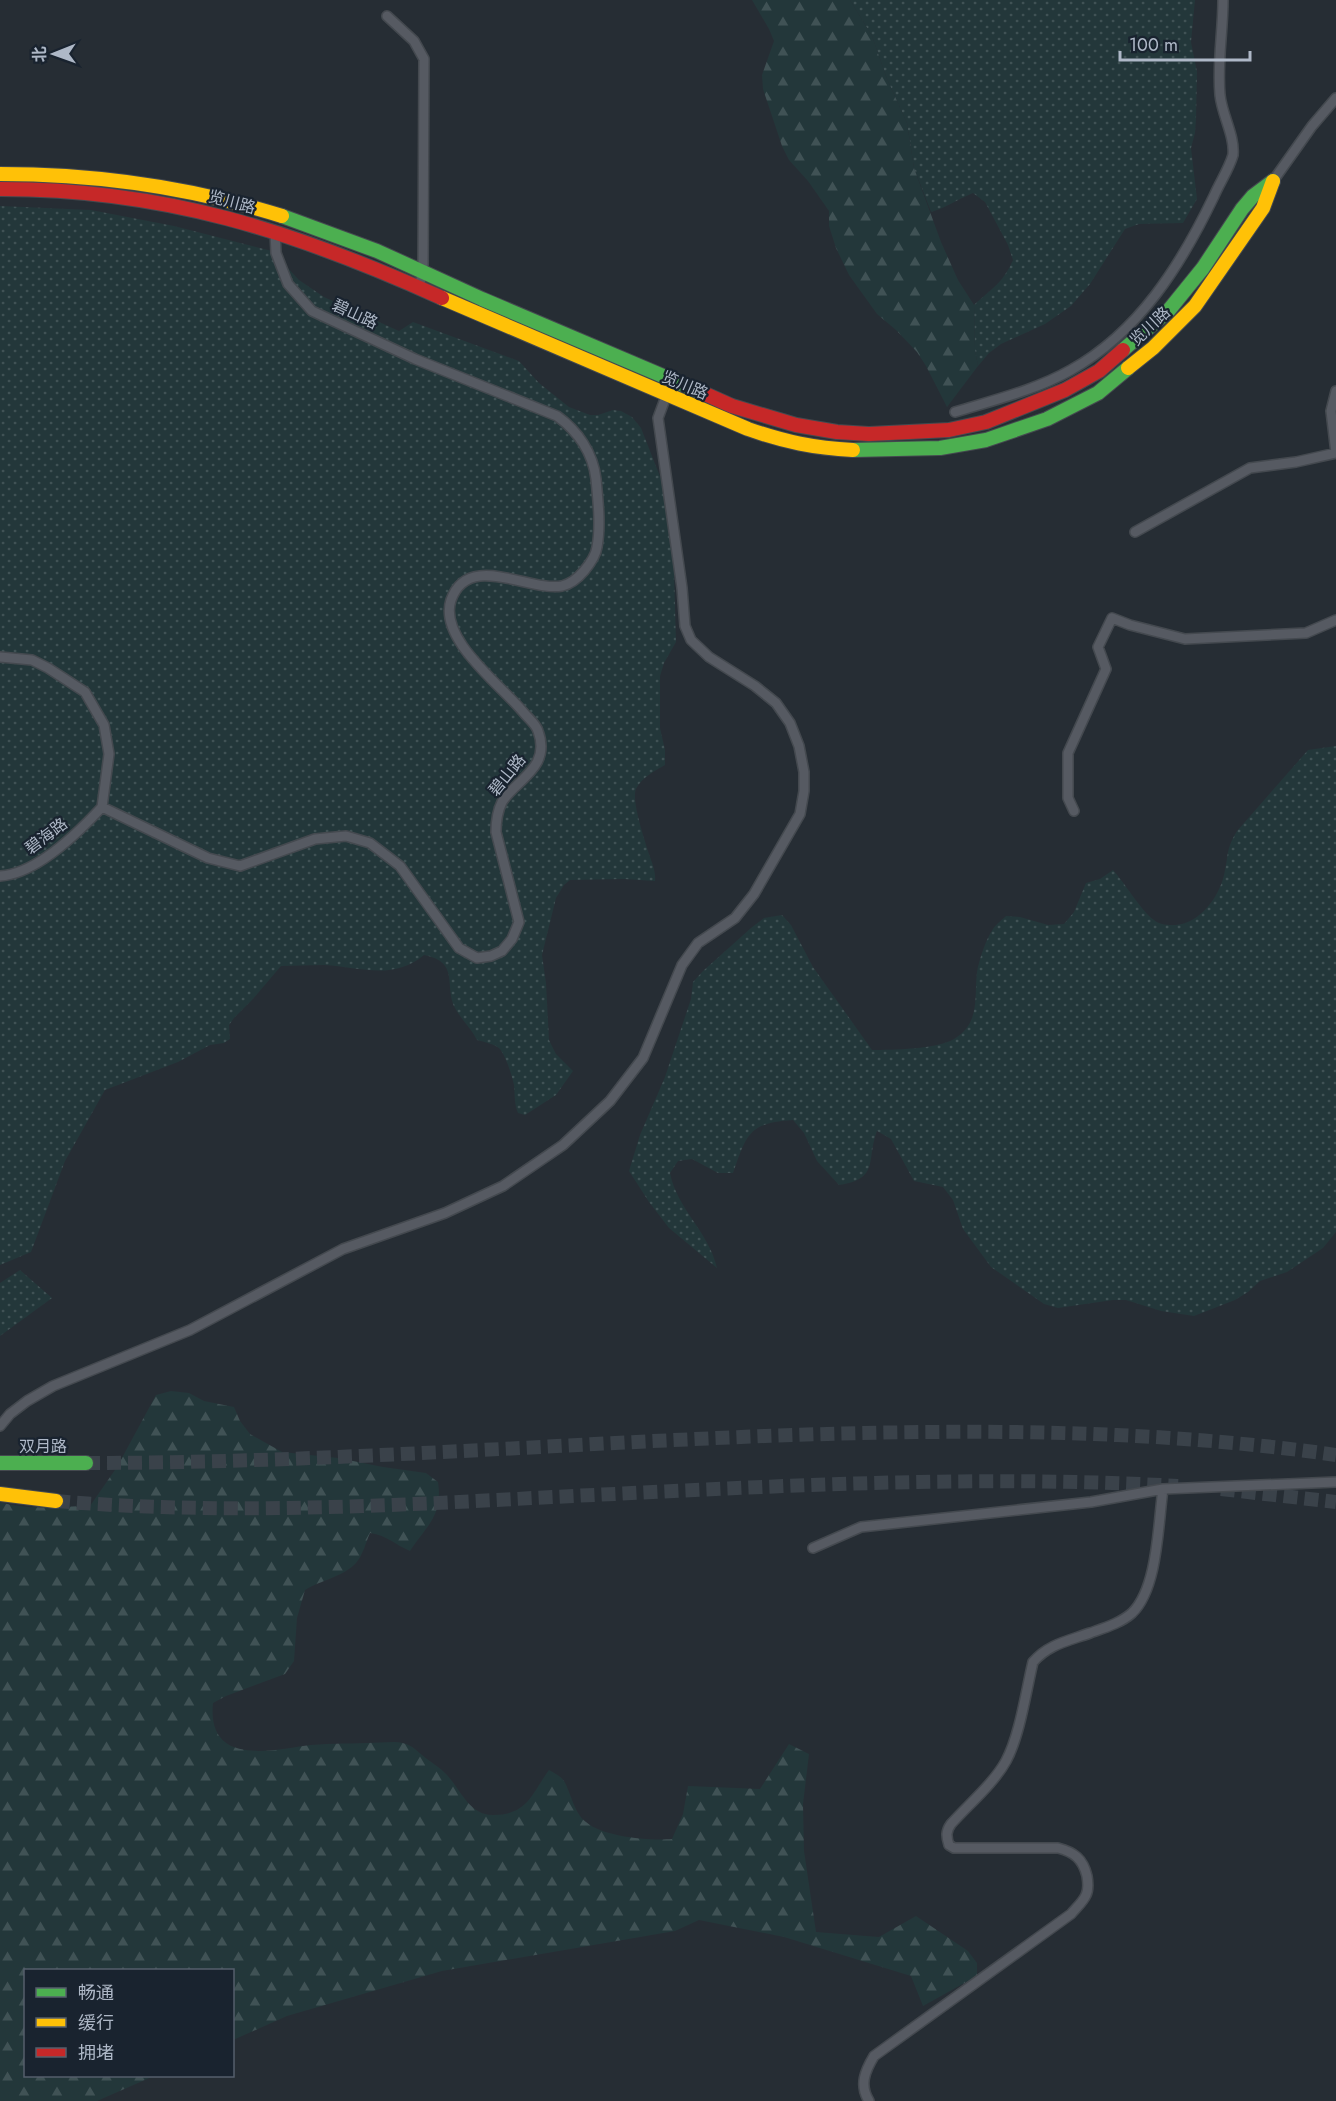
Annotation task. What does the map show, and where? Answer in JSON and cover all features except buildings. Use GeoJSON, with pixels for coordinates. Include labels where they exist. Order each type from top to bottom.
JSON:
{"type":"FeatureCollection","features":[{"type":"Feature","properties":{"kind":"street"},"geometry":{"type":"LineString","coordinates":[[955,412],[1054,379],[1078,366],[1134,321],[1157,293],[1185,251],[1199,228],[1233,154],[1233,144],[1224,117],[1220,90],[1223,0]]}},
{"type":"Feature","properties":{"kind":"street"},"geometry":{"type":"LineString","coordinates":[[387,16],[414,41],[424,59],[423,273],[418,288]]}},
{"type":"Feature","properties":{"kind":"street","name":"览川路"},"geometry":{"type":"LineString","coordinates":[[0,189],[68,190],[123,196],[187,207],[336,252],[666,395],[781,441],[820,448],[861,451],[940,448],[986,440],[1047,418],[1098,393],[1152,348],[1195,306],[1263,208],[1273,181],[1312,126],[1336,98]]}},
{"type":"Feature","properties":{"kind":"street","name":"览川路"},"geometry":{"type":"LineString","coordinates":[[0,174],[70,174],[125,179],[191,190],[258,208],[342,237],[732,406],[796,425],[837,432],[868,434],[916,433],[986,422],[1065,390],[1099,371],[1169,310],[1203,268],[1242,209],[1253,196],[1273,181]]}},
{"type":"Feature","properties":{"kind":"street","name":"碧山路"},"geometry":{"type":"LineString","coordinates":[[102,807],[208,858],[240,866],[315,839],[346,836],[370,843],[400,866],[459,948],[477,957],[491,957],[502,951],[512,939],[519,922],[496,832],[496,817],[503,800],[536,768],[541,752],[538,729],[460,644],[450,624],[451,600],[462,583],[478,576],[498,575],[542,585],[563,586],[576,579],[587,568],[597,549],[599,512],[595,474],[586,447],[573,428],[557,416],[415,358],[312,311],[288,284],[276,253],[274,232]]}},
{"type":"Feature","properties":{"kind":"street"},"geometry":{"type":"LineString","coordinates":[[0,1426],[10,1414],[27,1401],[53,1386],[190,1330],[343,1249],[445,1213],[503,1186],[563,1145],[610,1101],[643,1058],[682,965],[698,943],[735,918],[754,894],[800,814],[804,791],[804,772],[799,746],[790,723],[776,703],[755,686],[709,657],[691,640],[685,626],[682,588],[658,418],[672,380]]}},
{"type":"Feature","properties":{"kind":"street"},"geometry":{"type":"LineString","coordinates":[[1135,531],[1250,468],[1296,462],[1336,453],[1330,411],[1336,391]]}},
{"type":"Feature","properties":{"kind":"street"},"geometry":{"type":"LineString","coordinates":[[953,429],[956,446]]}},
{"type":"Feature","properties":{"kind":"street"},"geometry":{"type":"LineString","coordinates":[[1074,811],[1068,798],[1068,753],[1106,669],[1098,647],[1112,618],[1185,639],[1306,633],[1336,620]]}},
{"type":"Feature","properties":{"kind":"street"},"geometry":{"type":"LineString","coordinates":[[0,657],[32,660],[85,692],[104,725],[109,754],[102,807]]}},
{"type":"Feature","properties":{"kind":"street","name":"碧海路"},"geometry":{"type":"LineString","coordinates":[[0,876],[13,875],[40,862],[86,824],[102,807]]}},
{"type":"Feature","properties":{"kind":"street","name":"双月路"},"geometry":{"type":"LineString","coordinates":[[0,1463],[86,1463]]}},
{"type":"Feature","properties":{"kind":"street"},"geometry":{"type":"LineString","coordinates":[[813,1548],[861,1527],[1091,1502],[1164,1489],[1336,1482]]}},
{"type":"Feature","properties":{"kind":"street"},"geometry":{"type":"LineString","coordinates":[[869,2101],[863,2092],[864,2080],[866,2068],[874,2056],[1071,1914],[1086,1895],[1087,1879],[1084,1865],[1069,1851],[1058,1848],[954,1848],[949,1845],[947,1829],[1006,1761],[1033,1662],[1042,1651],[1118,1622],[1132,1613],[1143,1599],[1150,1583],[1164,1489]]}},
{"type":"Feature","properties":{"kind":"street"},"geometry":{"type":"LineString","coordinates":[[0,1494],[56,1501]]}},
{"type":"Feature","properties":{"kind":"green space"},"geometry":{"type":"Polygon","coordinates":[[[752,0],[850,0],[872,36],[887,79],[907,123],[914,168],[941,242],[958,280],[974,305],[975,350],[978,366],[947,407],[917,352],[877,314],[849,275],[836,248],[829,226],[829,211],[808,181],[789,160],[782,146],[763,89],[762,75],[774,41],[752,0]]]}},
{"type":"Feature","properties":{"kind":"green space"},"geometry":{"type":"Polygon","coordinates":[[[850,0],[1195,0],[1191,42],[1197,72],[1196,119],[1191,148],[1197,199],[1183,223],[1139,224],[1125,229],[1090,284],[1071,306],[1045,324],[1001,344],[978,366],[975,350],[974,305],[996,285],[1009,268],[1013,260],[1008,245],[985,202],[973,193],[931,212],[914,168],[907,123],[887,79],[872,36],[850,0]]]}},
{"type":"Feature","properties":{"kind":"green space"},"geometry":{"type":"Polygon","coordinates":[[[0,206],[91,210],[174,226],[272,251],[299,280],[324,297],[399,331],[413,322],[519,361],[539,383],[569,407],[590,415],[613,410],[621,411],[632,417],[641,428],[661,479],[673,537],[676,642],[664,663],[660,676],[660,728],[665,750],[665,765],[642,781],[635,794],[642,831],[654,868],[655,881],[570,880],[556,898],[542,955],[549,1040],[556,1054],[573,1071],[556,1095],[525,1115],[518,1113],[513,1081],[502,1052],[489,1043],[477,1040],[455,1008],[447,969],[435,958],[424,955],[400,968],[388,970],[363,970],[324,965],[281,966],[229,1025],[230,1039],[224,1043],[210,1045],[178,1062],[105,1090],[65,1161],[31,1252],[0,1265],[0,206]]]}},
{"type":"Feature","properties":{"kind":"green space"},"geometry":{"type":"Polygon","coordinates":[[[1336,746],[1336,1232],[1323,1248],[1287,1272],[1260,1281],[1235,1300],[1194,1316],[1161,1311],[1126,1300],[1058,1308],[1044,1304],[991,1267],[963,1229],[953,1200],[943,1187],[914,1181],[891,1139],[877,1131],[866,1173],[852,1182],[839,1185],[817,1161],[804,1133],[793,1120],[767,1124],[751,1133],[733,1173],[718,1173],[692,1159],[678,1161],[670,1173],[679,1198],[707,1243],[717,1268],[669,1228],[629,1171],[640,1135],[665,1077],[691,999],[693,982],[764,918],[782,915],[791,925],[813,967],[872,1050],[914,1048],[947,1042],[963,1033],[969,1025],[976,1000],[977,972],[981,956],[993,929],[1006,916],[1020,917],[1048,925],[1064,924],[1074,912],[1086,883],[1100,879],[1113,870],[1156,922],[1176,925],[1193,919],[1207,907],[1218,892],[1229,848],[1237,831],[1308,750],[1336,746]]]}},
{"type":"Feature","properties":{"kind":"green space"},"geometry":{"type":"Polygon","coordinates":[[[20,1270],[52,1298],[0,1336],[0,1283],[20,1270]]]}},
{"type":"Feature","properties":{"kind":"green space"},"geometry":{"type":"Polygon","coordinates":[[[171,1391],[189,1393],[204,1401],[234,1407],[240,1421],[250,1434],[282,1452],[338,1458],[426,1473],[438,1482],[436,1512],[410,1551],[386,1538],[370,1533],[361,1556],[351,1568],[305,1590],[297,1618],[294,1661],[285,1674],[213,1703],[214,1722],[219,1736],[229,1745],[256,1751],[319,1744],[403,1743],[413,1747],[444,1772],[466,1801],[478,1811],[493,1815],[505,1814],[522,1807],[549,1770],[563,1779],[578,1813],[594,1827],[627,1837],[672,1839],[683,1814],[688,1786],[760,1789],[789,1744],[809,1754],[803,1804],[804,1851],[816,1932],[879,1937],[916,1916],[968,1951],[977,1963],[977,1976],[923,2006],[911,1976],[784,1937],[699,1920],[675,1931],[442,1971],[287,2016],[234,2040],[234,1969],[24,1969],[24,2077],[152,2077],[97,2101],[0,2101],[0,1502],[33,1507],[90,1506],[117,1467],[156,1395],[171,1391]]]}},
{"type":"Feature","properties":{"kind":"tunnel"},"geometry":{"type":"LineString","coordinates":[[86,1463],[256,1460],[765,1436],[908,1432],[1122,1435],[1265,1446],[1336,1455]]}},
{"type":"Feature","properties":{"kind":"tunnel"},"geometry":{"type":"LineString","coordinates":[[56,1501],[180,1508],[304,1508],[865,1483],[1021,1481],[1178,1486]]}},
{"type":"Feature","properties":{"kind":"tunnel"},"geometry":{"type":"LineString","coordinates":[[1221,1489],[1336,1502]]}},
{"type":"Feature","properties":{"kind":"traffic: fast"},"geometry":{"type":"LineString","coordinates":[[1123,350],[1169,310],[1203,268],[1242,209],[1253,196],[1273,181]]}},
{"type":"Feature","properties":{"kind":"traffic: fast"},"geometry":{"type":"LineString","coordinates":[[282,216],[377,251],[482,299],[703,393]]}},
{"type":"Feature","properties":{"kind":"traffic: fast"},"geometry":{"type":"LineString","coordinates":[[853,450],[940,448],[986,440],[1047,419],[1098,393],[1128,368]]}},
{"type":"Feature","properties":{"kind":"traffic: fast"},"geometry":{"type":"LineString","coordinates":[[0,1463],[86,1463]]}},
{"type":"Feature","properties":{"kind":"traffic: slow"},"geometry":{"type":"LineString","coordinates":[[0,174],[72,176],[143,184],[213,197],[282,216]]}},
{"type":"Feature","properties":{"kind":"traffic: slow"},"geometry":{"type":"LineString","coordinates":[[1128,368],[1153,348],[1195,306],[1263,208],[1273,181]]}},
{"type":"Feature","properties":{"kind":"traffic: slow"},"geometry":{"type":"LineString","coordinates":[[442,298],[748,429],[800,444],[853,450]]}},
{"type":"Feature","properties":{"kind":"traffic: slow"},"geometry":{"type":"LineString","coordinates":[[0,1494],[56,1501]]}},
{"type":"Feature","properties":{"kind":"traffic: jam"},"geometry":{"type":"LineString","coordinates":[[0,189],[60,191],[117,197],[227,218],[334,253],[442,298]]}},
{"type":"Feature","properties":{"kind":"traffic: jam"},"geometry":{"type":"LineString","coordinates":[[703,393],[732,406],[796,425],[837,432],[869,434],[949,430],[986,422],[1065,390],[1099,371],[1123,350]]}}]}
